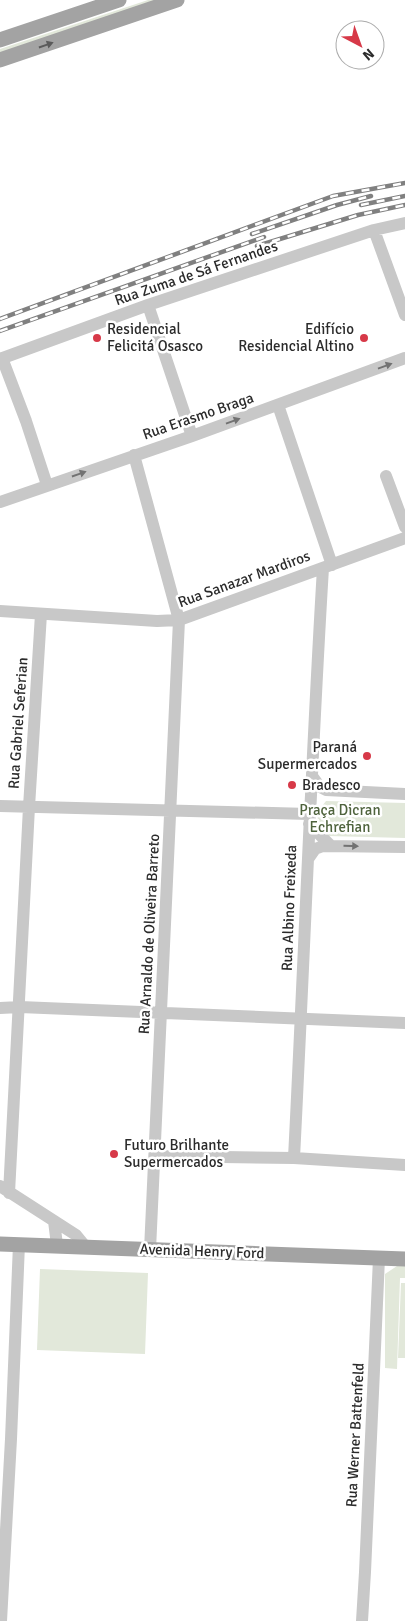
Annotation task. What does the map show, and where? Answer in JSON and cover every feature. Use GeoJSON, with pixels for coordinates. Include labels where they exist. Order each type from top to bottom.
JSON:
{"type":"FeatureCollection","features":[{"type":"Feature","properties":{"kind":"main road"},"geometry":{"type":"LineString","coordinates":[[0,40],[119,0]]}},
{"type":"Feature","properties":{"kind":"main road"},"geometry":{"type":"LineString","coordinates":[[0,60],[177,0]]}},
{"type":"Feature","properties":{"kind":"main road","name":"Avenida Henry Ford"},"geometry":{"type":"LineString","coordinates":[[0,1244],[405,1259]]}},
{"type":"Feature","properties":{"kind":"street","name":"Rua Zuma de Sá Fernandes"},"geometry":{"type":"LineString","coordinates":[[1,358],[148,305],[374,230],[405,223]]}},
{"type":"Feature","properties":{"kind":"street"},"geometry":{"type":"LineString","coordinates":[[374,230],[405,315]]}},
{"type":"Feature","properties":{"kind":"street"},"geometry":{"type":"LineString","coordinates":[[148,305],[192,436]]}},
{"type":"Feature","properties":{"kind":"street"},"geometry":{"type":"LineString","coordinates":[[1,358],[26,421],[47,485]]}},
{"type":"Feature","properties":{"kind":"street","name":"Rua Erasmo Braga"},"geometry":{"type":"LineString","coordinates":[[0,502],[192,436],[405,358]]}},
{"type":"Feature","properties":{"kind":"street"},"geometry":{"type":"LineString","coordinates":[[278,405],[327,566]]}},
{"type":"Feature","properties":{"kind":"street","name":"Rua Arnaldo de Oliveira Barreto"},"geometry":{"type":"LineString","coordinates":[[134,455],[179,620],[150,1250]]}},
{"type":"Feature","properties":{"kind":"street"},"geometry":{"type":"LineString","coordinates":[[386,476],[405,527]]}},
{"type":"Feature","properties":{"kind":"street","name":"Rua Sanazar Mardiros"},"geometry":{"type":"LineString","coordinates":[[0,611],[157,621],[179,620],[405,538]]}},
{"type":"Feature","properties":{"kind":"street","name":"Rua Albino Freixeda"},"geometry":{"type":"LineString","coordinates":[[294,1158],[309,815],[327,566]]}},
{"type":"Feature","properties":{"kind":"street","name":"Rua Gabriel Seferian"},"geometry":{"type":"LineString","coordinates":[[5,1189],[20,1008],[29,807],[41,614]]}},
{"type":"Feature","properties":{"kind":"street"},"geometry":{"type":"LineString","coordinates":[[312,776],[320,787],[332,791],[405,794]]}},
{"type":"Feature","properties":{"kind":"street"},"geometry":{"type":"LineString","coordinates":[[309,815],[319,797],[332,791]]}},
{"type":"Feature","properties":{"kind":"street"},"geometry":{"type":"LineString","coordinates":[[0,806],[309,815]]}},
{"type":"Feature","properties":{"kind":"street"},"geometry":{"type":"LineString","coordinates":[[309,815],[330,845]]}},
{"type":"Feature","properties":{"kind":"street"},"geometry":{"type":"LineString","coordinates":[[308,859],[315,849],[330,845],[405,847]]}},
{"type":"Feature","properties":{"kind":"street"},"geometry":{"type":"LineString","coordinates":[[0,1008],[405,1023]]}},
{"type":"Feature","properties":{"kind":"street"},"geometry":{"type":"LineString","coordinates":[[155,1156],[294,1158],[405,1165]]}},
{"type":"Feature","properties":{"kind":"street"},"geometry":{"type":"LineString","coordinates":[[5,1189],[76,1235],[85,1246]]}},
{"type":"Feature","properties":{"kind":"street"},"geometry":{"type":"LineString","coordinates":[[54,1221],[57,1245]]}},
{"type":"Feature","properties":{"kind":"street"},"geometry":{"type":"LineString","coordinates":[[1,1621],[11,1439],[18,1244]]}},
{"type":"Feature","properties":{"kind":"street","name":"Rua Werner Battenfeld"},"geometry":{"type":"LineString","coordinates":[[364,1618],[379,1258]]}},
{"type":"Feature","properties":{"kind":"green space"},"geometry":{"type":"Polygon","coordinates":[[[148,0],[157,0],[0,53],[0,49],[148,0]]]}},
{"type":"Feature","properties":{"kind":"green space","name":"Praça Dicran Echrefian"},"geometry":{"type":"Polygon","coordinates":[[[326,801],[405,803],[405,838],[328,836],[318,823],[319,811],[326,801]]]}},
{"type":"Feature","properties":{"kind":"green space"},"geometry":{"type":"Polygon","coordinates":[[[397,1266],[405,1266],[405,1278],[400,1278],[397,1369],[385,1368],[385,1274],[397,1266]]]}},
{"type":"Feature","properties":{"kind":"green space"},"geometry":{"type":"Polygon","coordinates":[[[40,1269],[148,1273],[145,1354],[37,1350],[40,1269]]]}},
{"type":"Feature","properties":{"kind":"green space"},"geometry":{"type":"Polygon","coordinates":[[[401,1283],[405,1283],[405,1358],[398,1358],[401,1283]]]}},
{"type":"Feature","properties":{"kind":"railway"},"geometry":{"type":"LineString","coordinates":[[0,319],[333,196],[405,183]]}},
{"type":"Feature","properties":{"kind":"railway"},"geometry":{"type":"LineString","coordinates":[[252,234],[337,205],[371,196]]}},
{"type":"Feature","properties":{"kind":"railway"},"geometry":{"type":"LineString","coordinates":[[361,205],[405,196]]}},
{"type":"Feature","properties":{"kind":"railway"},"geometry":{"type":"LineString","coordinates":[[257,246],[358,215],[405,205]]}},
{"type":"Feature","properties":{"kind":"railway"},"geometry":{"type":"LineString","coordinates":[[0,331],[264,237]]}},
{"type":"Feature","properties":{"kind":"place","name":"Residencial Felicitá Osasco"},"geometry":{"type":"Point","coordinates":[97,338]}},
{"type":"Feature","properties":{"kind":"place","name":"Edifício Residencial Altino"},"geometry":{"type":"Point","coordinates":[364,338]}},
{"type":"Feature","properties":{"kind":"place","name":"Paraná Supermercados"},"geometry":{"type":"Point","coordinates":[367,756]}},
{"type":"Feature","properties":{"kind":"place","name":"Bradesco"},"geometry":{"type":"Point","coordinates":[292,785]}},
{"type":"Feature","properties":{"kind":"place","name":"Futuro Brilhante Supermercados"},"geometry":{"type":"Point","coordinates":[114,1154]}}]}
